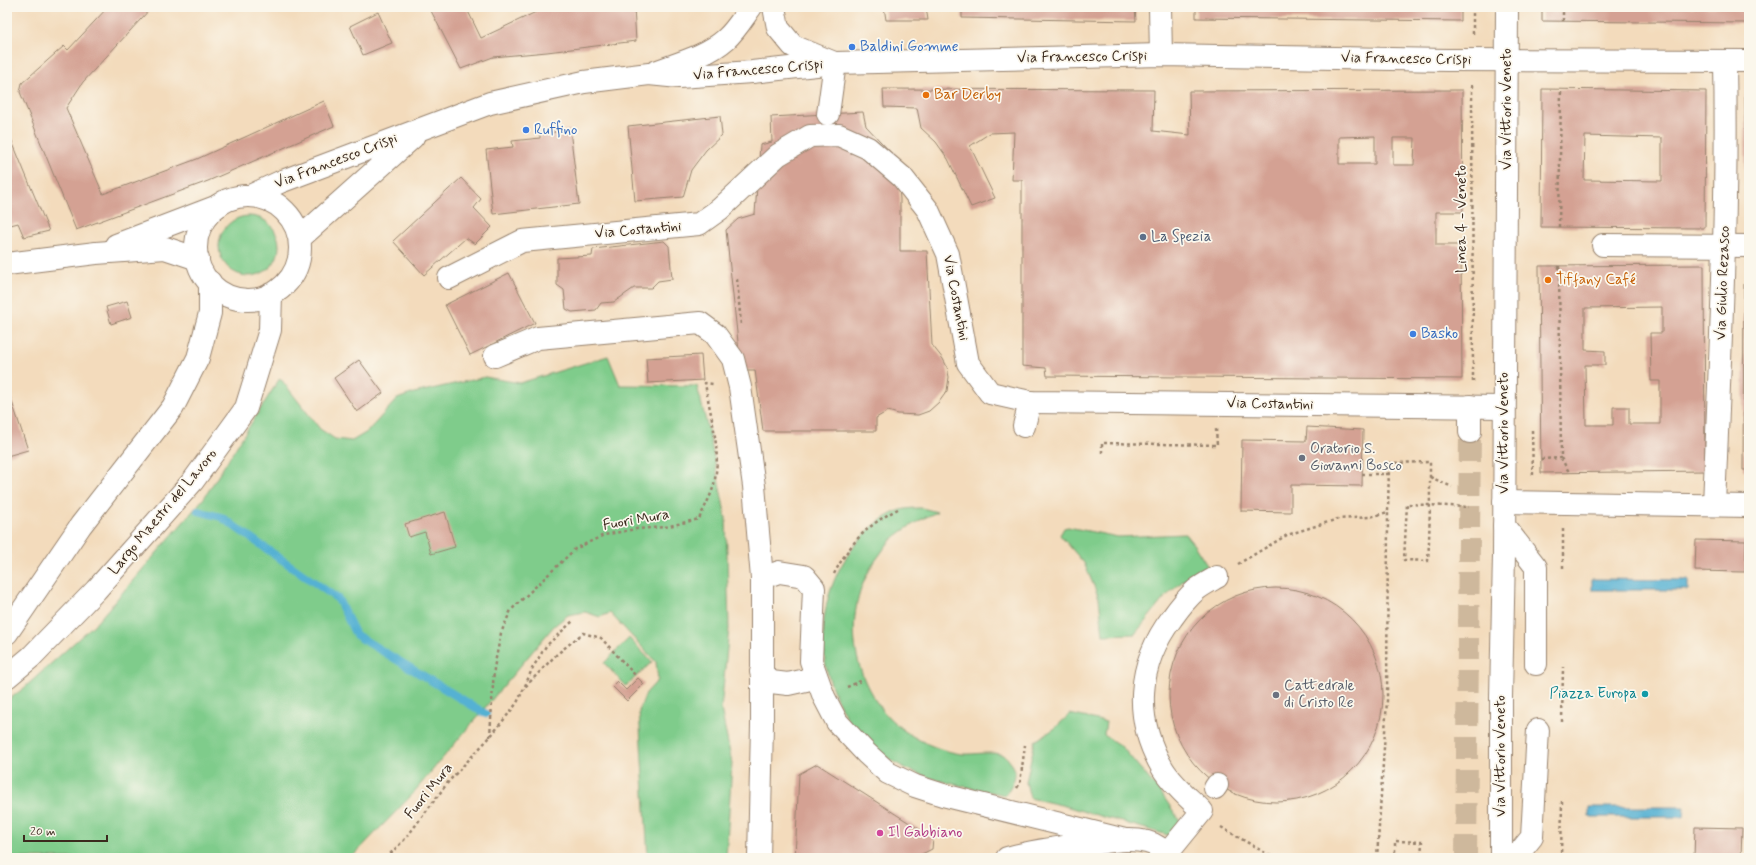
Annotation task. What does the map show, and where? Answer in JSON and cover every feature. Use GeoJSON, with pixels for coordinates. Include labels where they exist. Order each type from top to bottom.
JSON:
{"type":"FeatureCollection","features":[{"type":"Feature","properties":{"kind":"street"},"geometry":{"type":"LineString","coordinates":[[649,74],[700,55],[725,40],[751,7]]}},
{"type":"Feature","properties":{"kind":"street"},"geometry":{"type":"LineString","coordinates":[[774,7],[778,28],[793,46],[835,63],[828,114]]}},
{"type":"Feature","properties":{"kind":"street"},"geometry":{"type":"LineString","coordinates":[[1160,7],[1160,55]]}},
{"type":"Feature","properties":{"kind":"street","name":"Via Vittorio Veneto"},"geometry":{"type":"LineString","coordinates":[[1501,858],[1507,7]]}},
{"type":"Feature","properties":{"kind":"street","name":"Via Francesco Crispi"},"geometry":{"type":"LineString","coordinates":[[250,196],[280,182],[490,103],[584,82],[649,74],[679,77],[752,72],[835,63],[1160,55],[1472,60],[1749,61]]}},
{"type":"Feature","properties":{"kind":"street","name":"Via Giulio Rezasco"},"geometry":{"type":"LineString","coordinates":[[1714,505],[1727,146],[1725,62]]}},
{"type":"Feature","properties":{"kind":"street","name":"Via Francesco Crispi"},"geometry":{"type":"LineString","coordinates":[[300,238],[422,128]]}},
{"type":"Feature","properties":{"kind":"street","name":"Via Costantini"},"geometry":{"type":"LineString","coordinates":[[450,278],[522,240],[699,224],[720,209],[778,155],[810,136],[839,135],[868,148],[902,178],[928,210],[948,254],[968,363],[990,393],[1030,402],[1504,407]]}},
{"type":"Feature","properties":{"kind":"street"},"geometry":{"type":"LineString","coordinates":[[96,253],[218,206],[233,198],[250,196],[266,199],[280,207],[291,218],[300,238],[298,262],[292,275],[283,286],[271,294],[255,299],[238,298],[223,292],[210,282],[202,271],[198,259],[196,244],[200,229],[207,216],[218,206]]}},
{"type":"Feature","properties":{"kind":"street"},"geometry":{"type":"LineString","coordinates":[[1603,245],[1749,246]]}},
{"type":"Feature","properties":{"kind":"street"},"geometry":{"type":"LineString","coordinates":[[7,264],[96,253],[165,248],[198,259]]}},
{"type":"Feature","properties":{"kind":"street"},"geometry":{"type":"LineString","coordinates":[[7,633],[81,525],[173,407],[198,358],[210,313],[210,282]]}},
{"type":"Feature","properties":{"kind":"street","name":"Largo Maestri del Lavoro"},"geometry":{"type":"LineString","coordinates":[[7,677],[31,657],[96,590],[193,480],[246,408],[270,330],[271,294]]}},
{"type":"Feature","properties":{"kind":"street"},"geometry":{"type":"LineString","coordinates":[[495,356],[538,338],[700,323],[715,334],[733,359],[740,387],[754,486],[762,578],[759,858]]}},
{"type":"Feature","properties":{"kind":"street"},"geometry":{"type":"LineString","coordinates":[[1024,426],[1030,402]]}},
{"type":"Feature","properties":{"kind":"street"},"geometry":{"type":"LineString","coordinates":[[1470,432],[1472,406]]}},
{"type":"Feature","properties":{"kind":"street"},"geometry":{"type":"LineString","coordinates":[[1504,502],[1749,506]]}},
{"type":"Feature","properties":{"kind":"street"},"geometry":{"type":"LineString","coordinates":[[1504,526],[1536,567],[1536,664]]}},
{"type":"Feature","properties":{"kind":"street"},"geometry":{"type":"LineString","coordinates":[[762,578],[779,572],[804,576],[814,588],[811,661],[824,697],[837,722],[866,753],[888,773],[915,786],[1005,810],[1125,840],[1148,842],[1168,856],[1202,811],[1182,792],[1164,770],[1151,744],[1144,717],[1143,688],[1149,660],[1160,634],[1196,590],[1217,577]]}},
{"type":"Feature","properties":{"kind":"street"},"geometry":{"type":"LineString","coordinates":[[761,672],[771,682],[788,684],[806,680],[815,673]]}},
{"type":"Feature","properties":{"kind":"street"},"geometry":{"type":"LineString","coordinates":[[1515,858],[1532,837],[1538,730]]}},
{"type":"Feature","properties":{"kind":"street"},"geometry":{"type":"LineString","coordinates":[[1007,858],[1064,846],[1125,840]]}},
{"type":"Feature","properties":{"kind":"path","name":"Linea 4 - Veneto"},"geometry":{"type":"LineString","coordinates":[[1472,406],[1473,7]]}},
{"type":"Feature","properties":{"kind":"path"},"geometry":{"type":"LineString","coordinates":[[1563,7],[1563,21]]}},
{"type":"Feature","properties":{"kind":"path"},"geometry":{"type":"LineString","coordinates":[[1559,227],[1561,89]]}},
{"type":"Feature","properties":{"kind":"path"},"geometry":{"type":"LineString","coordinates":[[1559,266],[1561,458],[1569,472]]}},
{"type":"Feature","properties":{"kind":"path","name":"Fuori Mura"},"geometry":{"type":"LineString","coordinates":[[490,737],[494,668],[501,633],[511,610],[575,549],[604,535],[636,529],[665,527],[699,519],[710,497],[716,478],[716,450],[706,383],[740,387]]}},
{"type":"Feature","properties":{"kind":"path"},"geometry":{"type":"LineString","coordinates":[[1102,453],[1102,443],[1217,445],[1215,403]]}},
{"type":"Feature","properties":{"kind":"path"},"geometry":{"type":"LineString","coordinates":[[1541,459],[1561,458]]}},
{"type":"Feature","properties":{"kind":"path"},"geometry":{"type":"LineString","coordinates":[[1377,858],[1387,700],[1389,463],[1430,462],[1430,499],[1431,506],[1431,513],[1428,561],[1404,560],[1407,504],[1422,505],[1430,505],[1438,505],[1469,507]]}},
{"type":"Feature","properties":{"kind":"path"},"geometry":{"type":"LineString","coordinates":[[1362,474],[1389,474]]}},
{"type":"Feature","properties":{"kind":"path"},"geometry":{"type":"LineString","coordinates":[[1430,477],[1452,487]]}},
{"type":"Feature","properties":{"kind":"path"},"geometry":{"type":"LineString","coordinates":[[832,581],[846,553],[861,535],[878,519],[898,509]]}},
{"type":"Feature","properties":{"kind":"path"},"geometry":{"type":"LineString","coordinates":[[1217,577],[1287,535],[1338,519],[1370,517],[1388,512]]}},
{"type":"Feature","properties":{"kind":"path"},"geometry":{"type":"LineString","coordinates":[[1563,528],[1563,568]]}},
{"type":"Feature","properties":{"kind":"path"},"geometry":{"type":"LineString","coordinates":[[524,688],[532,669],[546,646],[573,621]]}},
{"type":"Feature","properties":{"kind":"path","name":"Fuori Mura"},"geometry":{"type":"LineString","coordinates":[[386,858],[406,838],[449,781],[490,737],[517,703],[524,688],[556,655],[583,633],[601,638],[635,675]]}},
{"type":"Feature","properties":{"kind":"path"},"geometry":{"type":"LineString","coordinates":[[1562,730],[1563,660]]}},
{"type":"Feature","properties":{"kind":"path"},"geometry":{"type":"LineString","coordinates":[[1005,810],[1020,783],[1025,745]]}},
{"type":"Feature","properties":{"kind":"path"},"geometry":{"type":"LineString","coordinates":[[1561,858],[1562,794]]}},
{"type":"Feature","properties":{"kind":"path"},"geometry":{"type":"LineString","coordinates":[[1224,831],[1274,858]]}},
{"type":"Feature","properties":{"kind":"path"},"geometry":{"type":"LineString","coordinates":[[1395,858],[1395,841],[1422,842],[1421,858]]}},
{"type":"Feature","properties":{"kind":"green space"},"geometry":{"type":"Polygon","coordinates":[[[243,216],[255,216],[266,221],[274,229],[279,240],[277,258],[266,271],[255,276],[243,276],[232,271],[224,263],[219,252],[219,240],[224,229],[232,221],[243,216]]]}},
{"type":"Feature","properties":{"kind":"green space"},"geometry":{"type":"Polygon","coordinates":[[[608,356],[620,385],[697,386],[709,433],[726,518],[729,628],[721,709],[732,763],[726,858],[648,858],[639,711],[646,693],[658,680],[656,662],[610,613],[600,617],[585,612],[568,615],[554,626],[409,798],[351,858],[7,858],[7,701],[24,688],[97,622],[204,498],[280,378],[320,429],[335,439],[352,441],[367,432],[397,399],[414,393],[485,377],[520,383],[608,356]]]}},
{"type":"Feature","properties":{"kind":"green space"},"geometry":{"type":"Polygon","coordinates":[[[922,508],[937,512],[913,524],[891,540],[867,574],[855,612],[854,632],[856,652],[861,671],[869,690],[887,716],[906,732],[916,738],[951,752],[962,754],[995,753],[1006,757],[1014,767],[1015,775],[1005,795],[945,782],[900,766],[870,744],[854,728],[836,697],[829,678],[824,658],[824,618],[828,598],[844,561],[860,539],[881,520],[901,510],[922,508]]]}},
{"type":"Feature","properties":{"kind":"green space"},"geometry":{"type":"Polygon","coordinates":[[[1068,527],[1118,537],[1185,534],[1208,567],[1184,580],[1165,597],[1135,634],[1103,635],[1099,598],[1084,563],[1060,535],[1064,528],[1068,527]]]}},
{"type":"Feature","properties":{"kind":"green space"},"geometry":{"type":"Polygon","coordinates":[[[629,638],[652,662],[626,686],[604,663],[629,638]]]}},
{"type":"Feature","properties":{"kind":"green space"},"geometry":{"type":"Polygon","coordinates":[[[1070,714],[1106,722],[1104,735],[1122,747],[1161,793],[1182,824],[1175,837],[1061,805],[1030,798],[1026,782],[1035,741],[1054,729],[1070,714]]]}},
{"type":"Feature","properties":{"kind":"water"},"geometry":{"type":"Polygon","coordinates":[[[1592,579],[1688,580],[1688,590],[1592,590],[1592,579]]]}},
{"type":"Feature","properties":{"kind":"water"},"geometry":{"type":"Polygon","coordinates":[[[1589,807],[1685,807],[1684,817],[1589,817],[1589,807]]]}},
{"type":"Feature","properties":{"kind":"building"},"geometry":{"type":"Polygon","coordinates":[[[108,7],[152,7],[83,82],[66,108],[103,194],[197,159],[324,101],[334,126],[208,181],[76,230],[20,92],[22,83],[64,46],[68,50],[108,7]]]}},
{"type":"Feature","properties":{"kind":"building"},"geometry":{"type":"Polygon","coordinates":[[[429,7],[466,7],[481,38],[536,12],[533,7],[634,7],[636,41],[493,57],[461,69],[429,7]]]}},
{"type":"Feature","properties":{"kind":"building"},"geometry":{"type":"Polygon","coordinates":[[[884,7],[926,7],[928,20],[886,20],[884,7]]]}},
{"type":"Feature","properties":{"kind":"building"},"geometry":{"type":"Polygon","coordinates":[[[962,7],[1135,7],[1136,21],[962,18],[962,7]]]}},
{"type":"Feature","properties":{"kind":"building"},"geometry":{"type":"Polygon","coordinates":[[[1196,7],[1461,7],[1461,21],[1196,18],[1196,7]]]}},
{"type":"Feature","properties":{"kind":"building"},"geometry":{"type":"Polygon","coordinates":[[[1542,7],[1749,7],[1749,23],[1542,21],[1542,7]]]}},
{"type":"Feature","properties":{"kind":"building"},"geometry":{"type":"Polygon","coordinates":[[[378,12],[392,43],[363,55],[350,26],[378,12]]]}},
{"type":"Feature","properties":{"kind":"building"},"geometry":{"type":"Polygon","coordinates":[[[883,89],[1154,90],[1153,131],[1190,135],[1189,91],[1462,90],[1463,212],[1436,212],[1436,245],[1461,245],[1462,379],[1047,376],[1046,368],[1022,366],[1022,180],[1012,180],[1014,132],[990,133],[970,146],[995,198],[971,207],[948,159],[936,142],[921,128],[917,108],[884,107],[883,89]],[[1375,136],[1339,137],[1339,164],[1375,164],[1375,136]],[[1393,138],[1393,165],[1414,165],[1415,138],[1393,138]]]}},
{"type":"Feature","properties":{"kind":"building"},"geometry":{"type":"Polygon","coordinates":[[[1542,89],[1706,91],[1705,228],[1541,227],[1542,89]],[[1585,136],[1584,180],[1662,181],[1662,138],[1585,136]]]}},
{"type":"Feature","properties":{"kind":"building"},"geometry":{"type":"Polygon","coordinates":[[[1745,94],[1749,94],[1749,224],[1746,224],[1745,94]]]}},
{"type":"Feature","properties":{"kind":"building"},"geometry":{"type":"Polygon","coordinates":[[[863,112],[866,126],[895,157],[897,164],[900,199],[900,251],[927,251],[932,345],[943,359],[947,367],[949,377],[947,391],[939,402],[929,411],[918,415],[898,414],[888,411],[876,418],[876,431],[763,431],[755,370],[741,370],[726,230],[738,219],[755,214],[760,145],[772,142],[771,117],[863,112]]]}},
{"type":"Feature","properties":{"kind":"building"},"geometry":{"type":"Polygon","coordinates":[[[720,116],[722,135],[706,150],[691,170],[683,197],[635,201],[628,126],[720,116]]]}},
{"type":"Feature","properties":{"kind":"building"},"geometry":{"type":"Polygon","coordinates":[[[7,129],[49,231],[24,237],[18,223],[7,226],[7,129]]]}},
{"type":"Feature","properties":{"kind":"building"},"geometry":{"type":"Polygon","coordinates":[[[570,130],[579,204],[493,214],[486,150],[513,147],[512,141],[540,138],[540,134],[570,130]]]}},
{"type":"Feature","properties":{"kind":"building"},"geometry":{"type":"Polygon","coordinates":[[[461,178],[481,199],[474,208],[492,227],[475,244],[466,238],[424,275],[393,241],[461,178]]]}},
{"type":"Feature","properties":{"kind":"building"},"geometry":{"type":"Polygon","coordinates":[[[664,241],[669,246],[672,279],[658,281],[651,288],[634,288],[614,302],[601,303],[596,310],[572,312],[566,309],[564,290],[557,285],[557,258],[592,256],[593,249],[664,241]]]}},
{"type":"Feature","properties":{"kind":"building"},"geometry":{"type":"Polygon","coordinates":[[[1704,265],[1705,471],[1541,473],[1539,266],[1704,265]],[[1662,307],[1585,308],[1585,350],[1605,351],[1605,365],[1585,365],[1586,425],[1613,425],[1613,407],[1629,407],[1629,424],[1660,424],[1660,381],[1651,381],[1650,333],[1662,333],[1662,307]]]}},
{"type":"Feature","properties":{"kind":"building"},"geometry":{"type":"Polygon","coordinates":[[[509,273],[535,323],[470,355],[445,305],[509,273]]]}},
{"type":"Feature","properties":{"kind":"building"},"geometry":{"type":"Polygon","coordinates":[[[1744,284],[1749,284],[1749,470],[1743,470],[1744,284]]]}},
{"type":"Feature","properties":{"kind":"building"},"geometry":{"type":"Polygon","coordinates":[[[127,301],[132,317],[111,324],[106,307],[127,301]]]}},
{"type":"Feature","properties":{"kind":"building"},"geometry":{"type":"Polygon","coordinates":[[[701,355],[703,380],[648,383],[646,358],[701,355]]]}},
{"type":"Feature","properties":{"kind":"building"},"geometry":{"type":"Polygon","coordinates":[[[359,360],[383,393],[357,412],[334,378],[359,360]]]}},
{"type":"Feature","properties":{"kind":"building"},"geometry":{"type":"Polygon","coordinates":[[[7,387],[28,450],[7,456],[7,387]]]}},
{"type":"Feature","properties":{"kind":"building","name":"Oratorio S. Giovanni Bosco"},"geometry":{"type":"Polygon","coordinates":[[[1307,427],[1363,430],[1362,486],[1291,485],[1291,512],[1241,511],[1242,440],[1306,441],[1307,427]]]}},
{"type":"Feature","properties":{"kind":"building"},"geometry":{"type":"Polygon","coordinates":[[[445,512],[455,547],[431,554],[425,532],[409,537],[405,524],[445,512]]]}},
{"type":"Feature","properties":{"kind":"building"},"geometry":{"type":"Polygon","coordinates":[[[1696,540],[1746,541],[1745,572],[1695,571],[1696,540]]]}},
{"type":"Feature","properties":{"kind":"building","name":"Cattedrale di Cristo Re"},"geometry":{"type":"Polygon","coordinates":[[[1266,588],[1286,588],[1317,596],[1335,606],[1352,619],[1365,636],[1375,654],[1381,674],[1383,695],[1381,716],[1375,736],[1365,754],[1352,771],[1335,784],[1317,794],[1286,802],[1266,802],[1235,794],[1208,778],[1193,763],[1177,736],[1169,705],[1169,685],[1177,654],[1193,627],[1208,612],[1235,596],[1266,588]]]}},
{"type":"Feature","properties":{"kind":"building"},"geometry":{"type":"Polygon","coordinates":[[[638,678],[644,684],[627,701],[612,686],[617,681],[626,690],[638,678]]]}},
{"type":"Feature","properties":{"kind":"building"},"geometry":{"type":"Polygon","coordinates":[[[817,764],[933,838],[932,849],[914,858],[795,858],[799,774],[817,764]]]}},
{"type":"Feature","properties":{"kind":"building"},"geometry":{"type":"Polygon","coordinates":[[[1695,827],[1742,828],[1741,858],[1694,858],[1695,827]]]}},
{"type":"Feature","properties":{"kind":"waterway"},"geometry":{"type":"LineString","coordinates":[[198,511],[221,517],[338,599],[356,635],[486,714]]}},
{"type":"Feature","properties":{"kind":"tunnel"},"geometry":{"type":"LineString","coordinates":[[1466,858],[1470,432]]}},
{"type":"Feature","properties":{"kind":"place","name":"Baldini Gomme"},"geometry":{"type":"Point","coordinates":[852,47]}},
{"type":"Feature","properties":{"kind":"place","name":"Bar Derby"},"geometry":{"type":"Point","coordinates":[926,95]}},
{"type":"Feature","properties":{"kind":"place","name":"Ruffino"},"geometry":{"type":"Point","coordinates":[526,130]}},
{"type":"Feature","properties":{"kind":"place","name":"La Spezia"},"geometry":{"type":"Point","coordinates":[1143,237]}},
{"type":"Feature","properties":{"kind":"place","name":"Tiffany Café"},"geometry":{"type":"Point","coordinates":[1548,280]}},
{"type":"Feature","properties":{"kind":"place","name":"Basko"},"geometry":{"type":"Point","coordinates":[1413,334]}},
{"type":"Feature","properties":{"kind":"place","name":"Oratorio S. Giovanni Bosco"},"geometry":{"type":"Point","coordinates":[1302,458]}},
{"type":"Feature","properties":{"kind":"place","name":"Piazza Europa"},"geometry":{"type":"Point","coordinates":[1645,694]}},
{"type":"Feature","properties":{"kind":"place","name":"Cattedrale di Cristo Re"},"geometry":{"type":"Point","coordinates":[1276,695]}},
{"type":"Feature","properties":{"kind":"place","name":"Il Gabbiano"},"geometry":{"type":"Point","coordinates":[880,833]}}]}
